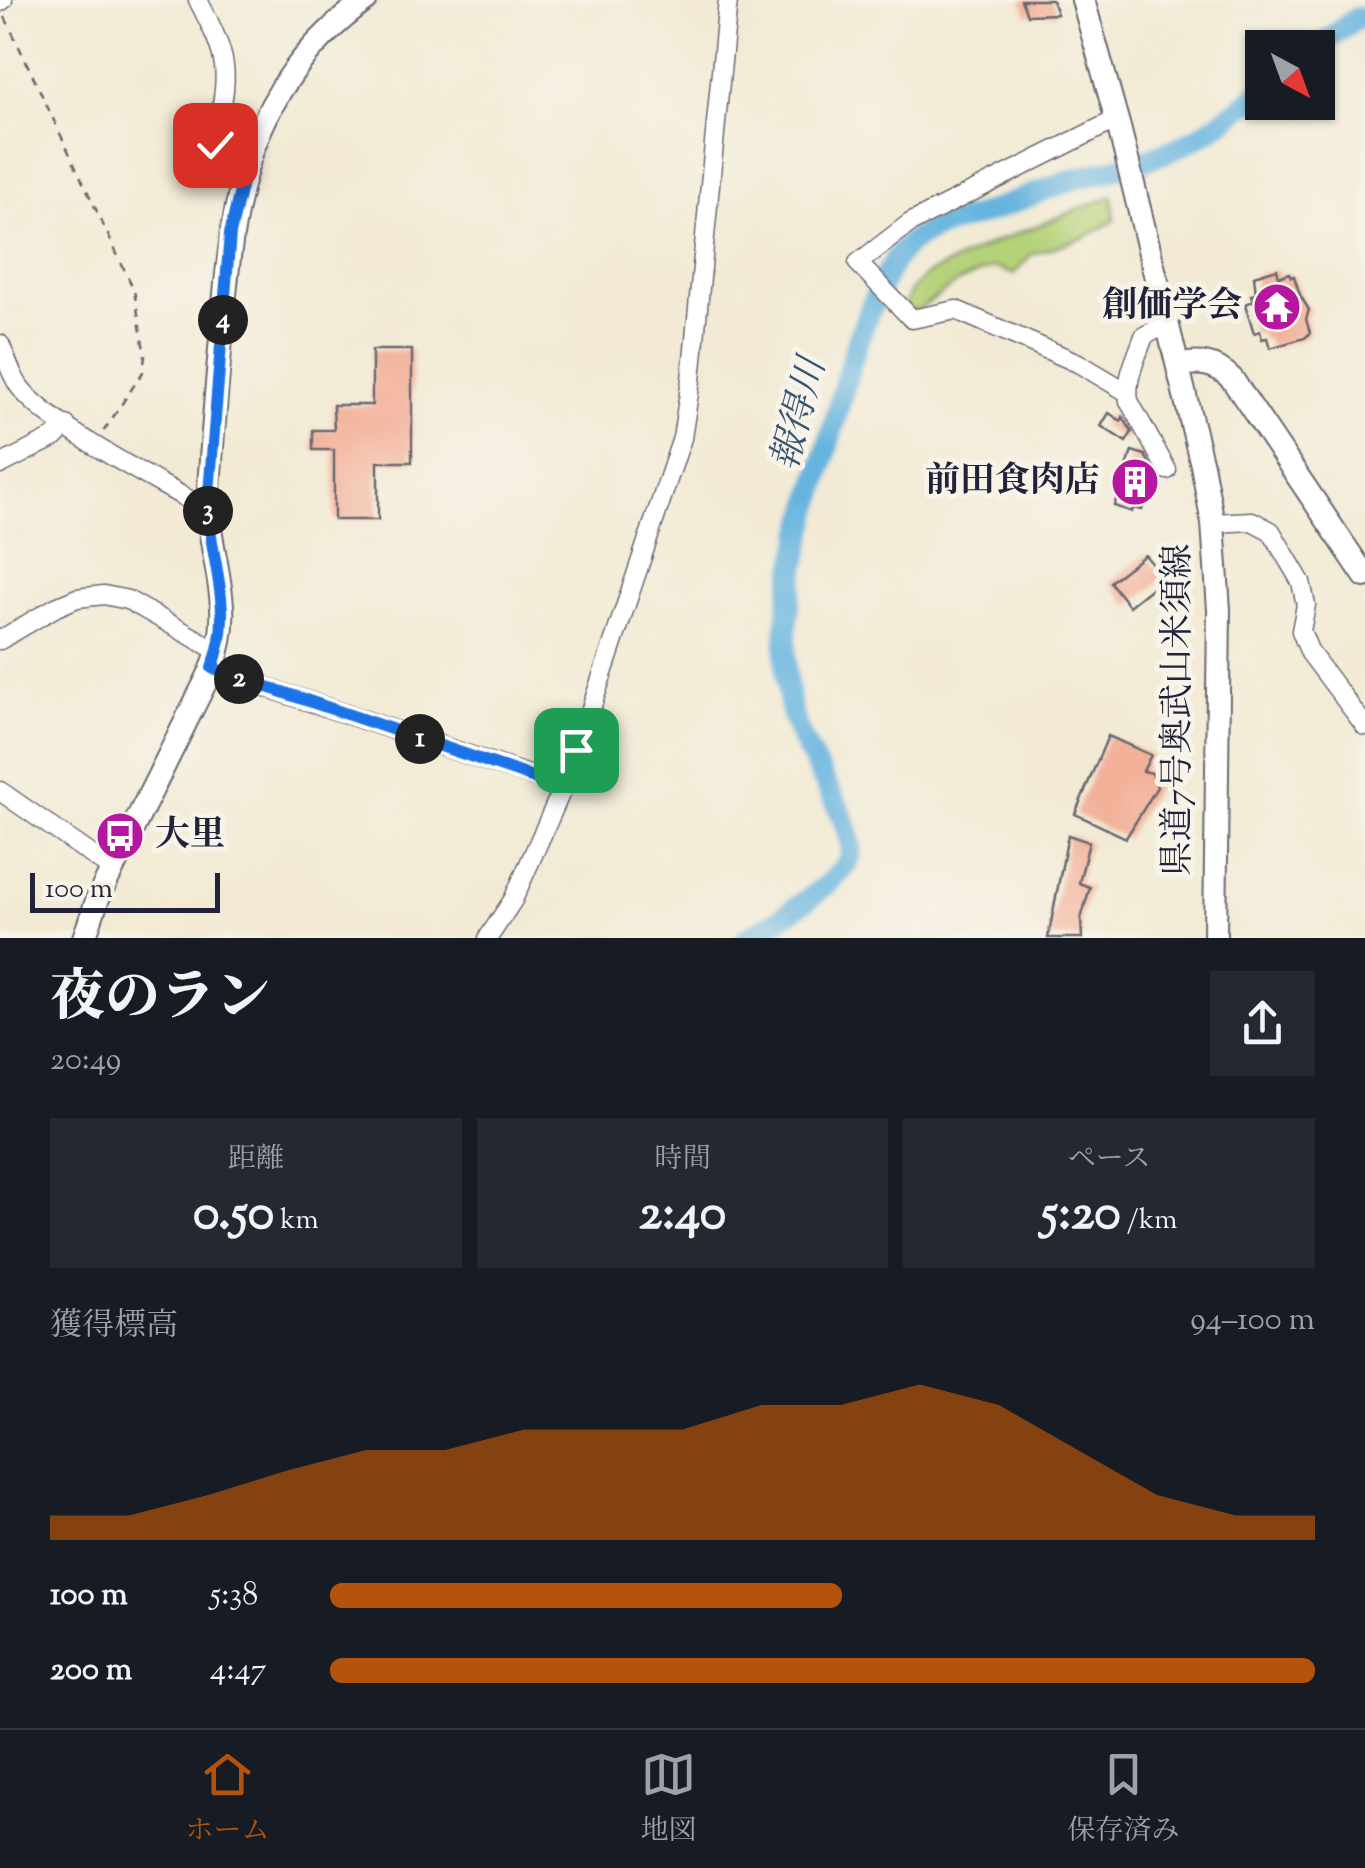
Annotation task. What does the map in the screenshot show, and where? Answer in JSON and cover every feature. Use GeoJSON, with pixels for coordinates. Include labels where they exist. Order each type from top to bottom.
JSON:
{"type":"FeatureCollection","features":[{"type":"Feature","properties":{"kind":"main road"},"geometry":{"type":"LineString","coordinates":[[84,938],[112,869],[223,637],[224,605],[209,535],[208,506],[230,234],[246,165],[268,115],[294,73],[323,36],[366,0]]}},
{"type":"Feature","properties":{"kind":"main road","name":"県道7号奥武山米須線"},"geometry":{"type":"LineString","coordinates":[[1084,0],[1178,366],[1212,523],[1219,610],[1215,938]]}},
{"type":"Feature","properties":{"kind":"main road"},"geometry":{"type":"LineString","coordinates":[[1178,366],[1212,364],[1232,379],[1365,576]]}},
{"type":"Feature","properties":{"kind":"street"},"geometry":{"type":"LineString","coordinates":[[198,0],[220,42],[227,72],[215,145],[223,155],[246,165]]}},
{"type":"Feature","properties":{"kind":"street"},"geometry":{"type":"LineString","coordinates":[[488,938],[513,900],[564,788],[686,418],[728,0]]}},
{"type":"Feature","properties":{"kind":"street"},"geometry":{"type":"LineString","coordinates":[[1118,125],[910,222],[858,263],[912,319],[956,310],[1078,363],[1127,392]]}},
{"type":"Feature","properties":{"kind":"street"},"geometry":{"type":"LineString","coordinates":[[1167,324],[1144,336],[1127,392],[1167,470]]}},
{"type":"Feature","properties":{"kind":"street"},"geometry":{"type":"LineString","coordinates":[[0,344],[18,385],[33,402],[200,506],[208,506]]}},
{"type":"Feature","properties":{"kind":"street"},"geometry":{"type":"LineString","coordinates":[[0,465],[55,437],[66,425]]}},
{"type":"Feature","properties":{"kind":"street"},"geometry":{"type":"LineString","coordinates":[[1212,523],[1252,521],[1271,531],[1301,582],[1306,605],[1301,631],[1310,653],[1365,726]]}},
{"type":"Feature","properties":{"kind":"street"},"geometry":{"type":"LineString","coordinates":[[1,637],[77,598],[104,595],[128,600],[215,660],[564,788]]}},
{"type":"Feature","properties":{"kind":"street"},"geometry":{"type":"LineString","coordinates":[[0,790],[112,869]]}},
{"type":"Feature","properties":{"kind":"path"},"geometry":{"type":"LineString","coordinates":[[1,3],[134,290],[145,356],[143,372],[95,443]]}},
{"type":"Feature","properties":{"kind":"green space"},"geometry":{"type":"Polygon","coordinates":[[[1112,196],[1115,220],[1083,238],[1032,254],[1013,274],[994,267],[960,281],[916,311],[904,306],[912,289],[926,275],[993,243],[1112,196]]]}},
{"type":"Feature","properties":{"kind":"building"},"geometry":{"type":"Polygon","coordinates":[[[1021,0],[1052,0],[1057,14],[1027,15],[1021,0]]]}},
{"type":"Feature","properties":{"kind":"building","name":"創価学会"},"geometry":{"type":"Polygon","coordinates":[[[1277,269],[1279,277],[1289,273],[1294,276],[1309,310],[1306,319],[1310,333],[1270,348],[1260,331],[1254,333],[1245,304],[1253,301],[1251,295],[1256,294],[1254,276],[1277,269]]]}},
{"type":"Feature","properties":{"kind":"building"},"geometry":{"type":"Polygon","coordinates":[[[372,350],[412,350],[412,462],[378,462],[378,520],[334,520],[334,450],[313,450],[313,430],[334,430],[333,405],[372,405],[372,350]]]}},
{"type":"Feature","properties":{"kind":"building"},"geometry":{"type":"Polygon","coordinates":[[[1109,413],[1121,421],[1123,417],[1132,432],[1126,442],[1101,426],[1109,413]]]}},
{"type":"Feature","properties":{"kind":"building","name":"前田食肉店"},"geometry":{"type":"Polygon","coordinates":[[[1132,451],[1145,455],[1152,469],[1142,510],[1133,508],[1132,512],[1114,506],[1132,451]]]}},
{"type":"Feature","properties":{"kind":"building"},"geometry":{"type":"Polygon","coordinates":[[[1145,555],[1164,578],[1129,606],[1110,582],[1145,555]]]}},
{"type":"Feature","properties":{"kind":"building"},"geometry":{"type":"Polygon","coordinates":[[[1108,736],[1151,755],[1143,771],[1152,773],[1157,787],[1126,838],[1075,814],[1108,736]]]}},
{"type":"Feature","properties":{"kind":"building"},"geometry":{"type":"Polygon","coordinates":[[[1068,835],[1089,842],[1079,883],[1090,887],[1081,919],[1082,938],[1048,938],[1068,835]]]}},
{"type":"Feature","properties":{"kind":"waterway","name":"報得川"},"geometry":{"type":"LineString","coordinates":[[1335,34],[1356,18],[1365,17]]}},
{"type":"Feature","properties":{"kind":"waterway","name":"報得川"},"geometry":{"type":"LineString","coordinates":[[747,938],[823,888],[847,864],[851,854],[845,822],[796,726],[786,673],[786,638],[789,602],[804,531],[845,384],[866,319],[896,258],[914,239],[937,228],[1181,146],[1245,103]]}},
{"type":"Feature","properties":{"kind":"place","name":"創価学会"},"geometry":{"type":"Point","coordinates":[1277,307]}},
{"type":"Feature","properties":{"kind":"place","name":"前田食肉店"},"geometry":{"type":"Point","coordinates":[1135,482]}},
{"type":"Feature","properties":{"kind":"place","name":"大里"},"geometry":{"type":"Point","coordinates":[120,836]}},
{"type":"Feature","properties":{"kind":"route"},"geometry":{"type":"LineString","coordinates":[[215,145],[223,155],[246,165],[230,234],[208,506],[209,535],[224,605],[223,637],[212,668],[564,788],[576,750]]}}]}
